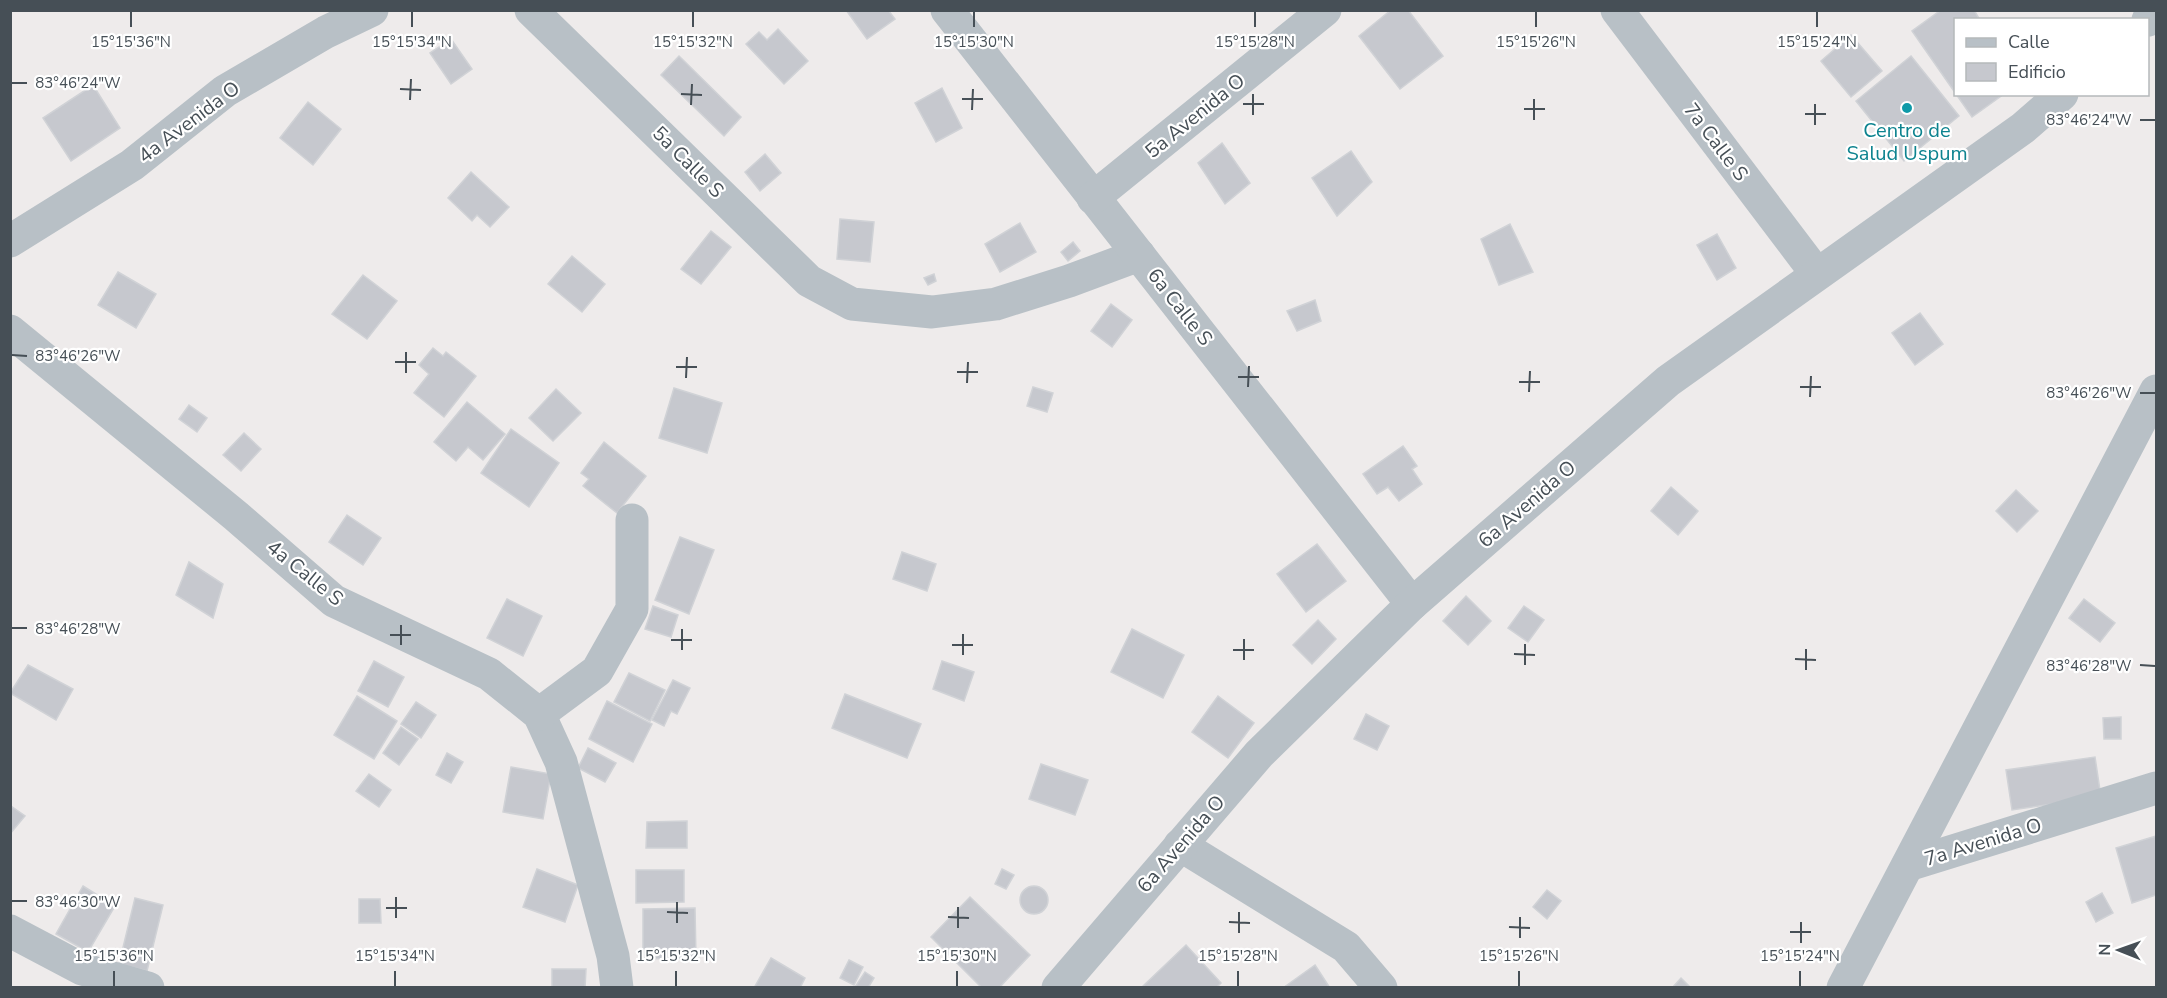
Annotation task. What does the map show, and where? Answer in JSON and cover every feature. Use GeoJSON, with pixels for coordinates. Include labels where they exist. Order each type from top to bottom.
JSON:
{"type":"FeatureCollection","features":[{"type":"Feature","properties":{"kind":"street","name":"4a Avenida O"},"geometry":{"type":"LineString","coordinates":[[10,241],[132,165],[225,91],[326,32],[372,10]]}},
{"type":"Feature","properties":{"kind":"street","name":"5a Calle S"},"geometry":{"type":"LineString","coordinates":[[531,10],[809,281],[852,304],[932,312],[996,304],[1069,281],[1139,255]]}},
{"type":"Feature","properties":{"kind":"street","name":"6a Calle S"},"geometry":{"type":"LineString","coordinates":[[947,10],[1412,604]]}},
{"type":"Feature","properties":{"kind":"street","name":"5a Avenida O"},"geometry":{"type":"LineString","coordinates":[[1093,198],[1325,10]]}},
{"type":"Feature","properties":{"kind":"street","name":"7a Calle S"},"geometry":{"type":"LineString","coordinates":[[1617,10],[1816,273]]}},
{"type":"Feature","properties":{"kind":"street","name":"6a Avenida O"},"geometry":{"type":"LineString","coordinates":[[1058,987],[1258,754],[1412,604],[1668,381],[1816,273],[2023,128],[2060,96]]}},
{"type":"Feature","properties":{"kind":"street","name":"4a Calle S"},"geometry":{"type":"LineString","coordinates":[[10,331],[236,516],[334,601],[489,674],[539,714],[561,762],[613,956],[617,987]]}},
{"type":"Feature","properties":{"kind":"street"},"geometry":{"type":"LineString","coordinates":[[1908,865],[2157,391]]}},
{"type":"Feature","properties":{"kind":"street"},"geometry":{"type":"LineString","coordinates":[[539,714],[597,671],[632,609],[632,520]]}},
{"type":"Feature","properties":{"kind":"street","name":"7a Avenida O"},"geometry":{"type":"LineString","coordinates":[[1843,987],[1908,865],[2157,788]]}},
{"type":"Feature","properties":{"kind":"street"},"geometry":{"type":"LineString","coordinates":[[1180,845],[1346,947],[1381,987]]}},
{"type":"Feature","properties":{"kind":"street"},"geometry":{"type":"LineString","coordinates":[[10,931],[82,969],[134,985]]}},
{"type":"Feature","properties":{"kind":"building"},"geometry":{"type":"Polygon","coordinates":[[[846,10],[888,10],[895,19],[867,39],[846,10]]]}},
{"type":"Feature","properties":{"kind":"building"},"geometry":{"type":"Polygon","coordinates":[[[1391,10],[1408,10],[1443,56],[1400,89],[1359,36],[1391,10]]]}},
{"type":"Feature","properties":{"kind":"building","name":"Centro de Salud Uspum"},"geometry":{"type":"Polygon","coordinates":[[[1941,10],[1974,10],[1979,18],[1954,18],[1954,91],[1912,31],[1941,10]]]}},
{"type":"Feature","properties":{"kind":"building"},"geometry":{"type":"Polygon","coordinates":[[[778,29],[808,61],[784,84],[746,44],[759,32],[767,40],[778,29]]]}},
{"type":"Feature","properties":{"kind":"building","name":"Centro de Salud Uspum"},"geometry":{"type":"Polygon","coordinates":[[[1851,35],[1882,71],[1851,97],[1821,61],[1851,35]]]}},
{"type":"Feature","properties":{"kind":"building"},"geometry":{"type":"Polygon","coordinates":[[[451,39],[472,69],[451,84],[430,53],[451,39]]]}},
{"type":"Feature","properties":{"kind":"building"},"geometry":{"type":"Polygon","coordinates":[[[679,56],[741,117],[724,136],[661,75],[679,56]]]}},
{"type":"Feature","properties":{"kind":"building","name":"Centro de Salud Uspum"},"geometry":{"type":"Polygon","coordinates":[[[1911,56],[1959,116],[1904,161],[1856,101],[1911,56]]]}},
{"type":"Feature","properties":{"kind":"building"},"geometry":{"type":"Polygon","coordinates":[[[93,85],[120,128],[71,161],[43,118],[93,85]]]}},
{"type":"Feature","properties":{"kind":"building"},"geometry":{"type":"Polygon","coordinates":[[[942,88],[962,128],[936,142],[915,103],[942,88]]]}},
{"type":"Feature","properties":{"kind":"building","name":"Centro de Salud Uspum"},"geometry":{"type":"Polygon","coordinates":[[[1957,96],[2001,96],[1972,117],[1957,96]]]}},
{"type":"Feature","properties":{"kind":"building"},"geometry":{"type":"Polygon","coordinates":[[[308,102],[341,129],[313,165],[280,138],[308,102]]]}},
{"type":"Feature","properties":{"kind":"building"},"geometry":{"type":"Polygon","coordinates":[[[1222,143],[1250,183],[1225,204],[1198,163],[1222,143]]]}},
{"type":"Feature","properties":{"kind":"building"},"geometry":{"type":"Polygon","coordinates":[[[1351,151],[1372,182],[1337,216],[1312,178],[1351,151]]]}},
{"type":"Feature","properties":{"kind":"building"},"geometry":{"type":"Polygon","coordinates":[[[765,154],[781,173],[760,191],[745,172],[765,154]]]}},
{"type":"Feature","properties":{"kind":"building"},"geometry":{"type":"Polygon","coordinates":[[[471,172],[509,207],[490,227],[477,215],[472,221],[448,198],[471,172]]]}},
{"type":"Feature","properties":{"kind":"building"},"geometry":{"type":"Polygon","coordinates":[[[840,219],[874,222],[870,262],[837,259],[840,219]]]}},
{"type":"Feature","properties":{"kind":"building"},"geometry":{"type":"Polygon","coordinates":[[[1020,223],[1036,252],[1000,272],[985,244],[1020,223]]]}},
{"type":"Feature","properties":{"kind":"building"},"geometry":{"type":"Polygon","coordinates":[[[1510,224],[1533,272],[1499,285],[1481,239],[1510,224]]]}},
{"type":"Feature","properties":{"kind":"building"},"geometry":{"type":"Polygon","coordinates":[[[711,231],[731,247],[701,284],[681,269],[711,231]]]}},
{"type":"Feature","properties":{"kind":"building"},"geometry":{"type":"Polygon","coordinates":[[[1717,234],[1736,268],[1717,280],[1697,245],[1717,234]]]}},
{"type":"Feature","properties":{"kind":"building"},"geometry":{"type":"Polygon","coordinates":[[[1073,242],[1080,251],[1068,261],[1061,252],[1073,242]]]}},
{"type":"Feature","properties":{"kind":"building"},"geometry":{"type":"Polygon","coordinates":[[[572,256],[605,284],[582,312],[548,284],[572,256]]]}},
{"type":"Feature","properties":{"kind":"building"},"geometry":{"type":"Polygon","coordinates":[[[118,272],[156,294],[136,328],[98,305],[118,272]]]}},
{"type":"Feature","properties":{"kind":"building"},"geometry":{"type":"Polygon","coordinates":[[[934,274],[936,281],[928,285],[924,278],[934,274]]]}},
{"type":"Feature","properties":{"kind":"building"},"geometry":{"type":"Polygon","coordinates":[[[363,275],[397,301],[367,339],[332,314],[363,275]]]}},
{"type":"Feature","properties":{"kind":"building"},"geometry":{"type":"Polygon","coordinates":[[[1315,300],[1321,321],[1297,331],[1287,311],[1315,300]]]}},
{"type":"Feature","properties":{"kind":"building"},"geometry":{"type":"Polygon","coordinates":[[[1111,304],[1132,320],[1112,347],[1091,331],[1111,304]]]}},
{"type":"Feature","properties":{"kind":"building"},"geometry":{"type":"Polygon","coordinates":[[[1920,313],[1943,344],[1915,365],[1892,333],[1920,313]]]}},
{"type":"Feature","properties":{"kind":"building"},"geometry":{"type":"Polygon","coordinates":[[[433,348],[443,356],[446,352],[476,376],[444,417],[414,393],[429,374],[419,365],[433,348]]]}},
{"type":"Feature","properties":{"kind":"building"},"geometry":{"type":"Polygon","coordinates":[[[1033,387],[1053,393],[1047,412],[1027,406],[1033,387]]]}},
{"type":"Feature","properties":{"kind":"building"},"geometry":{"type":"Polygon","coordinates":[[[674,388],[722,403],[707,453],[659,438],[674,388]]]}},
{"type":"Feature","properties":{"kind":"building"},"geometry":{"type":"Polygon","coordinates":[[[556,389],[581,413],[553,441],[529,418],[556,389]]]}},
{"type":"Feature","properties":{"kind":"building"},"geometry":{"type":"Polygon","coordinates":[[[467,402],[505,434],[483,460],[468,447],[456,461],[434,442],[467,402]]]}},
{"type":"Feature","properties":{"kind":"building"},"geometry":{"type":"Polygon","coordinates":[[[189,405],[207,418],[197,432],[179,419],[189,405]]]}},
{"type":"Feature","properties":{"kind":"building"},"geometry":{"type":"Polygon","coordinates":[[[511,429],[559,463],[529,507],[481,473],[511,429]]]}},
{"type":"Feature","properties":{"kind":"building"},"geometry":{"type":"Polygon","coordinates":[[[244,433],[261,449],[241,471],[223,455],[244,433]]]}},
{"type":"Feature","properties":{"kind":"building"},"geometry":{"type":"Polygon","coordinates":[[[604,442],[646,476],[617,513],[583,486],[589,479],[581,473],[604,442]]]}},
{"type":"Feature","properties":{"kind":"building"},"geometry":{"type":"Polygon","coordinates":[[[1403,446],[1417,466],[1412,469],[1422,484],[1399,501],[1388,487],[1377,494],[1363,474],[1403,446]]]}},
{"type":"Feature","properties":{"kind":"building"},"geometry":{"type":"Polygon","coordinates":[[[1671,487],[1698,511],[1678,535],[1651,511],[1671,487]]]}},
{"type":"Feature","properties":{"kind":"building"},"geometry":{"type":"Polygon","coordinates":[[[2016,490],[2038,511],[2017,532],[1996,511],[2016,490]]]}},
{"type":"Feature","properties":{"kind":"building"},"geometry":{"type":"Polygon","coordinates":[[[347,515],[381,538],[363,565],[329,542],[347,515]]]}},
{"type":"Feature","properties":{"kind":"building"},"geometry":{"type":"Polygon","coordinates":[[[680,537],[714,550],[689,614],[655,600],[680,537]]]}},
{"type":"Feature","properties":{"kind":"building"},"geometry":{"type":"Polygon","coordinates":[[[1317,544],[1346,581],[1306,612],[1277,574],[1317,544]]]}},
{"type":"Feature","properties":{"kind":"building"},"geometry":{"type":"Polygon","coordinates":[[[902,552],[936,564],[927,591],[893,579],[902,552]]]}},
{"type":"Feature","properties":{"kind":"building"},"geometry":{"type":"Polygon","coordinates":[[[189,562],[223,584],[213,618],[176,595],[189,562]]]}},
{"type":"Feature","properties":{"kind":"building"},"geometry":{"type":"Polygon","coordinates":[[[1466,596],[1491,621],[1468,645],[1443,621],[1466,596]]]}},
{"type":"Feature","properties":{"kind":"building"},"geometry":{"type":"Polygon","coordinates":[[[507,599],[542,616],[523,656],[487,638],[507,599]]]}},
{"type":"Feature","properties":{"kind":"building"},"geometry":{"type":"Polygon","coordinates":[[[2084,599],[2115,623],[2100,642],[2069,618],[2084,599]]]}},
{"type":"Feature","properties":{"kind":"building"},"geometry":{"type":"Polygon","coordinates":[[[653,606],[678,615],[671,637],[645,629],[653,606]]]}},
{"type":"Feature","properties":{"kind":"building"},"geometry":{"type":"Polygon","coordinates":[[[1524,606],[1544,620],[1528,642],[1508,628],[1524,606]]]}},
{"type":"Feature","properties":{"kind":"building"},"geometry":{"type":"Polygon","coordinates":[[[1318,620],[1336,639],[1312,664],[1293,645],[1318,620]]]}},
{"type":"Feature","properties":{"kind":"building"},"geometry":{"type":"Polygon","coordinates":[[[1132,629],[1184,655],[1163,698],[1111,672],[1132,629]]]}},
{"type":"Feature","properties":{"kind":"building"},"geometry":{"type":"Polygon","coordinates":[[[374,661],[404,677],[388,707],[358,691],[374,661]]]}},
{"type":"Feature","properties":{"kind":"building"},"geometry":{"type":"Polygon","coordinates":[[[942,661],[974,672],[964,701],[933,689],[942,661]]]}},
{"type":"Feature","properties":{"kind":"building"},"geometry":{"type":"Polygon","coordinates":[[[28,665],[73,689],[56,720],[10,693],[28,665]]]}},
{"type":"Feature","properties":{"kind":"building"},"geometry":{"type":"Polygon","coordinates":[[[629,673],[665,690],[650,721],[614,702],[629,673]]]}},
{"type":"Feature","properties":{"kind":"building"},"geometry":{"type":"Polygon","coordinates":[[[673,680],[690,688],[677,714],[671,711],[664,726],[652,720],[673,680]]]}},
{"type":"Feature","properties":{"kind":"building"},"geometry":{"type":"Polygon","coordinates":[[[845,694],[921,724],[907,758],[832,728],[845,694]]]}},
{"type":"Feature","properties":{"kind":"building"},"geometry":{"type":"Polygon","coordinates":[[[357,696],[397,721],[374,759],[334,735],[357,696]]]}},
{"type":"Feature","properties":{"kind":"building"},"geometry":{"type":"Polygon","coordinates":[[[1218,696],[1254,723],[1228,758],[1192,732],[1218,696]]]}},
{"type":"Feature","properties":{"kind":"building"},"geometry":{"type":"Polygon","coordinates":[[[607,701],[652,724],[633,762],[589,739],[607,701]]]}},
{"type":"Feature","properties":{"kind":"building"},"geometry":{"type":"Polygon","coordinates":[[[416,702],[436,715],[421,738],[401,724],[416,702]]]}},
{"type":"Feature","properties":{"kind":"building"},"geometry":{"type":"Polygon","coordinates":[[[1366,714],[1389,726],[1377,750],[1354,739],[1366,714]]]}},
{"type":"Feature","properties":{"kind":"building"},"geometry":{"type":"Polygon","coordinates":[[[2121,717],[2121,739],[2104,739],[2103,718],[2121,717]]]}},
{"type":"Feature","properties":{"kind":"building"},"geometry":{"type":"Polygon","coordinates":[[[401,727],[418,739],[399,765],[383,753],[401,727]]]}},
{"type":"Feature","properties":{"kind":"building"},"geometry":{"type":"Polygon","coordinates":[[[588,748],[616,763],[605,782],[578,768],[588,748]]]}},
{"type":"Feature","properties":{"kind":"building"},"geometry":{"type":"Polygon","coordinates":[[[447,753],[463,762],[451,783],[436,775],[447,753]]]}},
{"type":"Feature","properties":{"kind":"building"},"geometry":{"type":"Polygon","coordinates":[[[2095,757],[2101,797],[2012,810],[2006,770],[2095,757]]]}},
{"type":"Feature","properties":{"kind":"building"},"geometry":{"type":"Polygon","coordinates":[[[1041,764],[1088,780],[1075,815],[1029,799],[1041,764]]]}},
{"type":"Feature","properties":{"kind":"building"},"geometry":{"type":"Polygon","coordinates":[[[511,767],[551,774],[543,819],[503,812],[511,767]]]}},
{"type":"Feature","properties":{"kind":"building"},"geometry":{"type":"Polygon","coordinates":[[[369,774],[391,790],[379,807],[356,791],[369,774]]]}},
{"type":"Feature","properties":{"kind":"building"},"geometry":{"type":"Polygon","coordinates":[[[10,806],[25,816],[10,834],[10,806]]]}},
{"type":"Feature","properties":{"kind":"building"},"geometry":{"type":"Polygon","coordinates":[[[687,821],[687,848],[646,848],[647,822],[687,821]]]}},
{"type":"Feature","properties":{"kind":"building"},"geometry":{"type":"Polygon","coordinates":[[[2156,836],[2156,895],[2132,903],[2116,848],[2156,836]]]}},
{"type":"Feature","properties":{"kind":"building"},"geometry":{"type":"Polygon","coordinates":[[[537,869],[578,885],[565,922],[523,907],[537,869]]]}},
{"type":"Feature","properties":{"kind":"building"},"geometry":{"type":"Polygon","coordinates":[[[1002,869],[1014,875],[1006,889],[995,884],[1002,869]]]}},
{"type":"Feature","properties":{"kind":"building"},"geometry":{"type":"Polygon","coordinates":[[[636,870],[684,870],[684,902],[636,903],[636,870]]]}},
{"type":"Feature","properties":{"kind":"building"},"geometry":{"type":"Polygon","coordinates":[[[83,886],[115,906],[88,952],[56,934],[83,886]]]}},
{"type":"Feature","properties":{"kind":"building"},"geometry":{"type":"Polygon","coordinates":[[[1034,886],[1044,890],[1048,900],[1044,910],[1034,914],[1024,910],[1020,900],[1024,890],[1034,886]]]}},
{"type":"Feature","properties":{"kind":"building"},"geometry":{"type":"Polygon","coordinates":[[[1547,890],[1561,901],[1547,919],[1533,907],[1547,890]]]}},
{"type":"Feature","properties":{"kind":"building"},"geometry":{"type":"Polygon","coordinates":[[[2102,893],[2113,913],[2096,922],[2086,902],[2102,893]]]}},
{"type":"Feature","properties":{"kind":"building"},"geometry":{"type":"Polygon","coordinates":[[[970,897],[1030,955],[999,988],[982,988],[931,937],[970,897]]]}},
{"type":"Feature","properties":{"kind":"building"},"geometry":{"type":"Polygon","coordinates":[[[135,898],[163,905],[147,971],[119,964],[135,898]]]}},
{"type":"Feature","properties":{"kind":"building"},"geometry":{"type":"Polygon","coordinates":[[[359,899],[380,899],[381,923],[359,923],[359,899]]]}},
{"type":"Feature","properties":{"kind":"building"},"geometry":{"type":"Polygon","coordinates":[[[695,908],[696,958],[643,959],[643,909],[695,908]]]}},
{"type":"Feature","properties":{"kind":"building"},"geometry":{"type":"Polygon","coordinates":[[[1186,945],[1221,983],[1216,988],[1141,988],[1186,945]]]}},
{"type":"Feature","properties":{"kind":"building"},"geometry":{"type":"Polygon","coordinates":[[[771,958],[805,978],[800,988],[754,988],[771,958]]]}},
{"type":"Feature","properties":{"kind":"building"},"geometry":{"type":"Polygon","coordinates":[[[849,960],[863,967],[854,985],[840,978],[849,960]]]}},
{"type":"Feature","properties":{"kind":"building"},"geometry":{"type":"Polygon","coordinates":[[[1315,965],[1330,988],[1283,988],[1315,965]]]}},
{"type":"Feature","properties":{"kind":"building"},"geometry":{"type":"Polygon","coordinates":[[[552,969],[586,969],[585,988],[552,988],[552,969]]]}},
{"type":"Feature","properties":{"kind":"building"},"geometry":{"type":"Polygon","coordinates":[[[865,972],[874,978],[868,988],[855,987],[865,972]]]}},
{"type":"Feature","properties":{"kind":"building"},"geometry":{"type":"Polygon","coordinates":[[[1681,978],[1691,988],[1672,988],[1681,978]]]}},
{"type":"Feature","properties":{"kind":"place","name":"Centro de Salud Uspum"},"geometry":{"type":"Point","coordinates":[1907,108]}}]}
